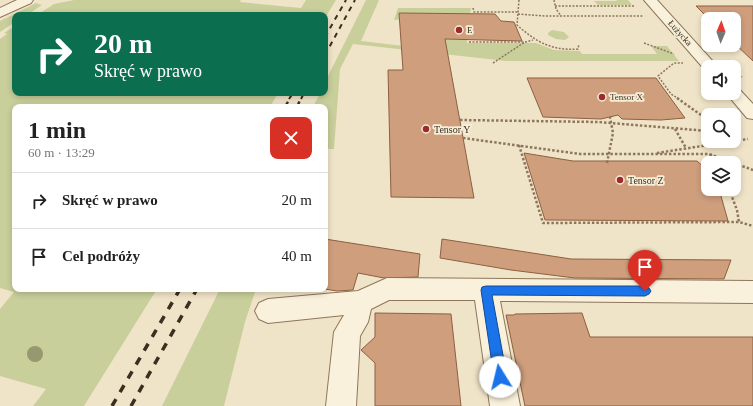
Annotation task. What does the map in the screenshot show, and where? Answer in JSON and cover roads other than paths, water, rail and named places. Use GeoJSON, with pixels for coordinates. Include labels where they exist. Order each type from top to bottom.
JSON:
{"type":"FeatureCollection","features":[{"type":"Feature","properties":{"kind":"street"},"geometry":{"type":"LineString","coordinates":[[0,13],[27,0]]}},
{"type":"Feature","properties":{"kind":"street","name":"Łużycka"},"geometry":{"type":"LineString","coordinates":[[650,0],[704,60]]}},
{"type":"Feature","properties":{"kind":"street"},"geometry":{"type":"LineString","coordinates":[[740,100],[753,114]]}},
{"type":"Feature","properties":{"kind":"street"},"geometry":{"type":"LineString","coordinates":[[268,311],[360,302],[387,289],[753,292]]}},
{"type":"Feature","properties":{"kind":"street"},"geometry":{"type":"LineString","coordinates":[[486,290],[505,406]]}},
{"type":"Feature","properties":{"kind":"street"},"geometry":{"type":"LineString","coordinates":[[341,406],[347,332],[355,322],[360,302]]}},
{"type":"Feature","properties":{"kind":"railway"},"geometry":{"type":"LineString","coordinates":[[328,32],[346,0]]}},
{"type":"Feature","properties":{"kind":"railway"},"geometry":{"type":"LineString","coordinates":[[328,50],[355,0]]}},
{"type":"Feature","properties":{"kind":"railway"},"geometry":{"type":"LineString","coordinates":[[287,104],[290,98]]}},
{"type":"Feature","properties":{"kind":"railway"},"geometry":{"type":"LineString","coordinates":[[298,104],[301,98]]}},
{"type":"Feature","properties":{"kind":"railway"},"geometry":{"type":"LineString","coordinates":[[112,406],[178,292]]}},
{"type":"Feature","properties":{"kind":"railway"},"geometry":{"type":"LineString","coordinates":[[131,406],[195,292]]}},
{"type":"Feature","properties":{"kind":"place","name":"E"},"geometry":{"type":"Point","coordinates":[459,30]}},
{"type":"Feature","properties":{"kind":"place","name":"Tensor X"},"geometry":{"type":"Point","coordinates":[602,97]}},
{"type":"Feature","properties":{"kind":"place","name":"Tensor Y"},"geometry":{"type":"Point","coordinates":[426,129]}},
{"type":"Feature","properties":{"kind":"place","name":"Tensor Z"},"geometry":{"type":"Point","coordinates":[620,180]}}]}
